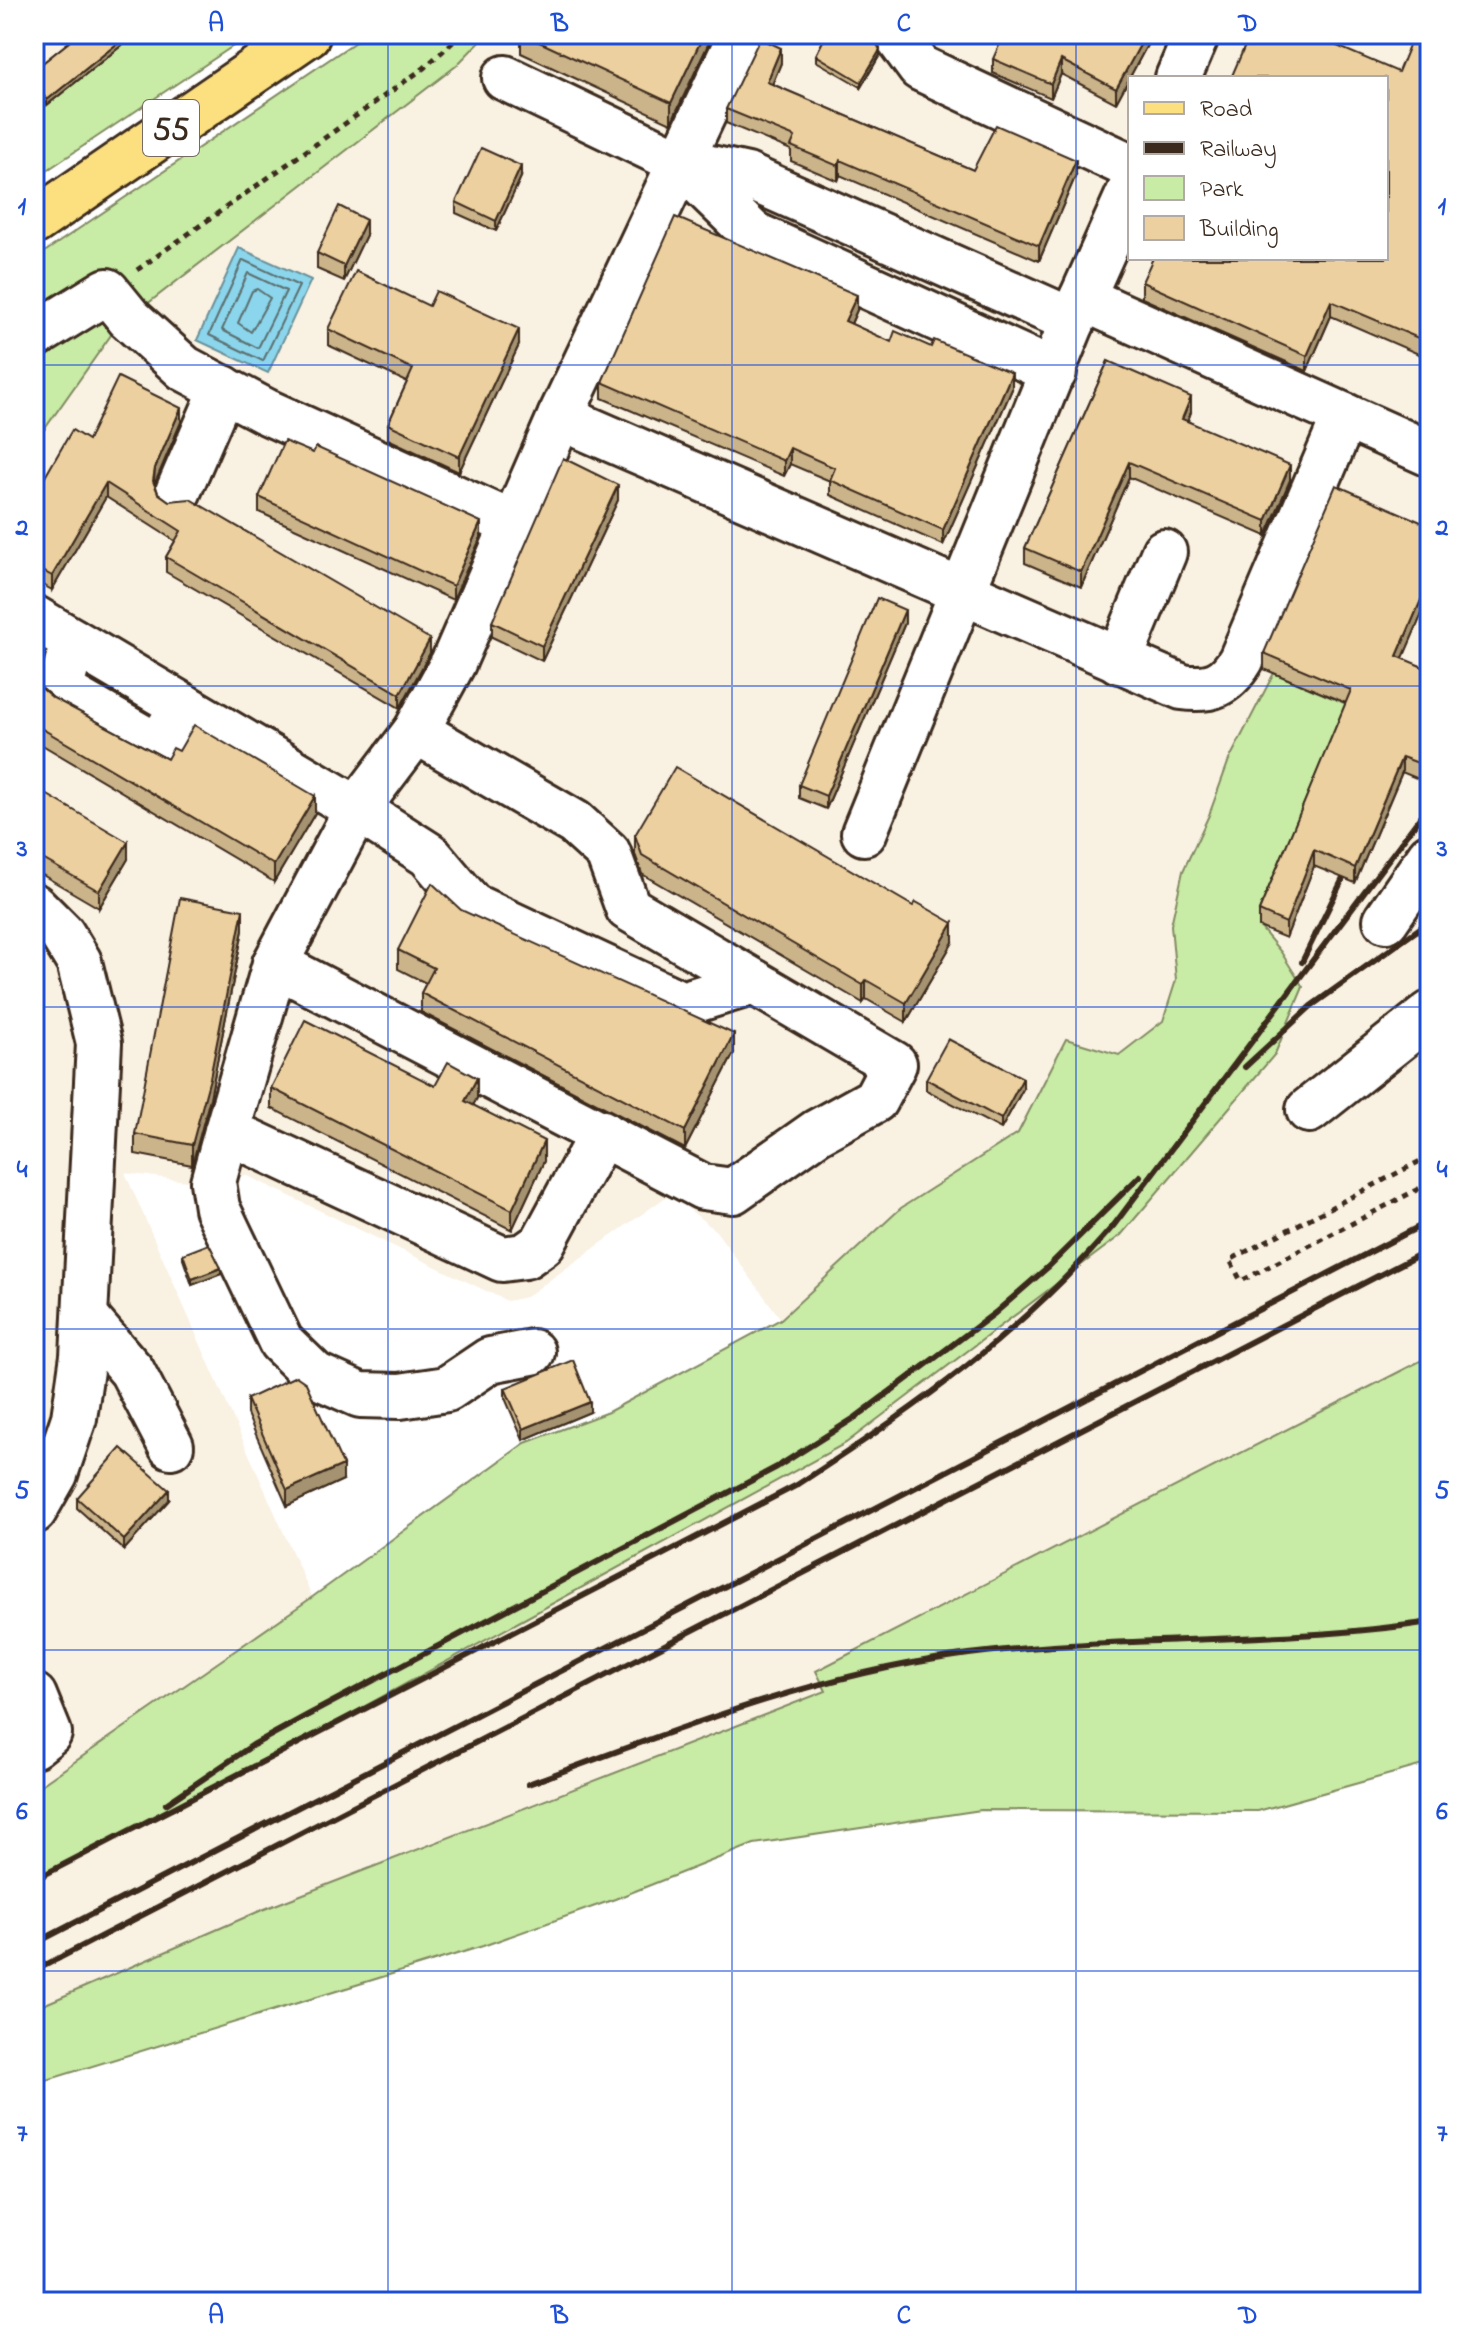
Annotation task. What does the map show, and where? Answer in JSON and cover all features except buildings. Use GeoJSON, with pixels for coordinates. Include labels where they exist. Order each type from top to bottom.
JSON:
{"type":"FeatureCollection","features":[{"type":"Feature","properties":{"kind":"main road","name":"55"},"geometry":{"type":"LineString","coordinates":[[34,222],[308,34]]}},
{"type":"Feature","properties":{"kind":"street"},"geometry":{"type":"LineString","coordinates":[[532,1352],[490,1360],[447,1389],[400,1396],[360,1395],[315,1375],[281,1342],[217,1208],[213,1182],[275,964],[357,809],[416,731],[453,663],[560,417],[678,161],[741,34]]}},
{"type":"Feature","properties":{"kind":"street"},"geometry":{"type":"LineString","coordinates":[[895,34],[920,68],[1128,165]]}},
{"type":"Feature","properties":{"kind":"street"},"geometry":{"type":"LineString","coordinates":[[1179,76],[1197,34]]}},
{"type":"Feature","properties":{"kind":"street"},"geometry":{"type":"LineString","coordinates":[[505,78],[678,161],[747,176],[1345,416],[1430,454]]}},
{"type":"Feature","properties":{"kind":"street"},"geometry":{"type":"LineString","coordinates":[[678,161],[753,234],[1054,372]]}},
{"type":"Feature","properties":{"kind":"street"},"geometry":{"type":"LineString","coordinates":[[864,833],[960,593],[1054,372],[1077,309],[1128,195]]}},
{"type":"Feature","properties":{"kind":"street"},"geometry":{"type":"LineString","coordinates":[[34,336],[107,291],[129,318],[184,368],[265,411],[513,524]]}},
{"type":"Feature","properties":{"kind":"street"},"geometry":{"type":"LineString","coordinates":[[178,492],[223,388]]}},
{"type":"Feature","properties":{"kind":"street"},"geometry":{"type":"LineString","coordinates":[[560,417],[1119,661],[1182,687],[1199,690],[1218,686],[1232,675],[1345,416]]}},
{"type":"Feature","properties":{"kind":"street"},"geometry":{"type":"LineString","coordinates":[[1119,661],[1164,552]]}},
{"type":"Feature","properties":{"kind":"street"},"geometry":{"type":"LineString","coordinates":[[34,618],[357,809],[429,855],[472,906],[682,1004],[754,982]]}},
{"type":"Feature","properties":{"kind":"street"},"geometry":{"type":"LineString","coordinates":[[275,964],[703,1187],[733,1191],[817,1132],[875,1100],[894,1064],[628,908],[608,853],[575,823],[416,731]]}},
{"type":"Feature","properties":{"kind":"street"},"geometry":{"type":"LineString","coordinates":[[1386,920],[1430,856]]}},
{"type":"Feature","properties":{"kind":"street"},"geometry":{"type":"LineString","coordinates":[[34,906],[62,934],[79,962],[99,1043],[88,1320],[74,1418],[55,1474],[34,1511]]}},
{"type":"Feature","properties":{"kind":"street"},"geometry":{"type":"LineString","coordinates":[[1309,1110],[1430,1014]]}},
{"type":"Feature","properties":{"kind":"street"},"geometry":{"type":"LineString","coordinates":[[227,1131],[502,1259],[525,1256],[542,1244],[602,1133]]}},
{"type":"Feature","properties":{"kind":"street"},"geometry":{"type":"LineString","coordinates":[[88,1320],[132,1371],[171,1446]]}},
{"type":"Feature","properties":{"kind":"street"},"geometry":{"type":"LineString","coordinates":[[34,1696],[49,1733],[34,1745]]}},
{"type":"Feature","properties":{"kind":"path"},"geometry":{"type":"LineString","coordinates":[[107,291],[424,68],[462,34]]}},
{"type":"Feature","properties":{"kind":"path"},"geometry":{"type":"LineString","coordinates":[[1430,1156],[1230,1260],[1241,1281],[1430,1183]]}},
{"type":"Feature","properties":{"kind":"shaded area"},"geometry":{"type":"Polygon","coordinates":[[[34,34],[136,34],[47,105],[34,89],[34,34]]]}},
{"type":"Feature","properties":{"kind":"shaded area"},"geometry":{"type":"Polygon","coordinates":[[[487,34],[1430,34],[1430,1356],[816,1671],[826,1691],[262,1910],[34,2009],[34,445],[116,328],[456,66],[487,34]],[[125,1173],[312,1597],[525,1443],[608,1412],[781,1319],[716,1231],[670,1194],[526,1297],[507,1301],[246,1175],[202,1183],[125,1173]]]}},
{"type":"Feature","properties":{"kind":"green space"},"geometry":{"type":"Polygon","coordinates":[[[136,34],[251,34],[34,179],[34,89],[47,105],[136,34]]]}},
{"type":"Feature","properties":{"kind":"green space"},"geometry":{"type":"Polygon","coordinates":[[[367,34],[487,34],[456,66],[116,328],[34,444],[34,259],[367,34]]]}},
{"type":"Feature","properties":{"kind":"green space"},"geometry":{"type":"Polygon","coordinates":[[[1274,673],[1377,717],[1259,926],[1281,952],[1303,987],[1275,1054],[1121,1235],[846,1443],[184,1805],[34,1879],[34,1790],[311,1598],[525,1443],[608,1412],[781,1319],[901,1208],[1018,1133],[1066,1039],[1119,1055],[1163,1021],[1176,980],[1171,925],[1183,871],[1209,815],[1229,760],[1274,673]]]}},
{"type":"Feature","properties":{"kind":"green space"},"geometry":{"type":"Polygon","coordinates":[[[1430,1356],[1430,1763],[1258,1811],[981,1810],[754,1844],[615,1899],[483,1946],[34,2084],[34,2009],[262,1910],[826,1691],[816,1671],[1430,1356]]]}},
{"type":"Feature","properties":{"kind":"water"},"geometry":{"type":"Polygon","coordinates":[[[239,248],[311,280],[268,373],[197,340],[239,248]]]}},
{"type":"Feature","properties":{"kind":"railway"},"geometry":{"type":"LineString","coordinates":[[34,1880],[797,1485],[925,1398],[1042,1301],[1114,1225],[1430,804]]}},
{"type":"Feature","properties":{"kind":"railway"},"geometry":{"type":"LineString","coordinates":[[1302,962],[1353,858]]}},
{"type":"Feature","properties":{"kind":"railway"},"geometry":{"type":"LineString","coordinates":[[1245,1067],[1311,1006],[1430,921]]}},
{"type":"Feature","properties":{"kind":"railway"},"geometry":{"type":"LineString","coordinates":[[166,1804],[253,1745],[777,1467],[856,1417],[995,1313],[1048,1267],[1140,1176]]}},
{"type":"Feature","properties":{"kind":"railway"},"geometry":{"type":"LineString","coordinates":[[34,1944],[1430,1221]]}},
{"type":"Feature","properties":{"kind":"railway"},"geometry":{"type":"LineString","coordinates":[[34,1971],[1430,1249]]}},
{"type":"Feature","properties":{"kind":"railway"},"geometry":{"type":"LineString","coordinates":[[528,1784],[791,1692],[900,1665],[1014,1649],[1312,1634],[1430,1622]]}}]}
